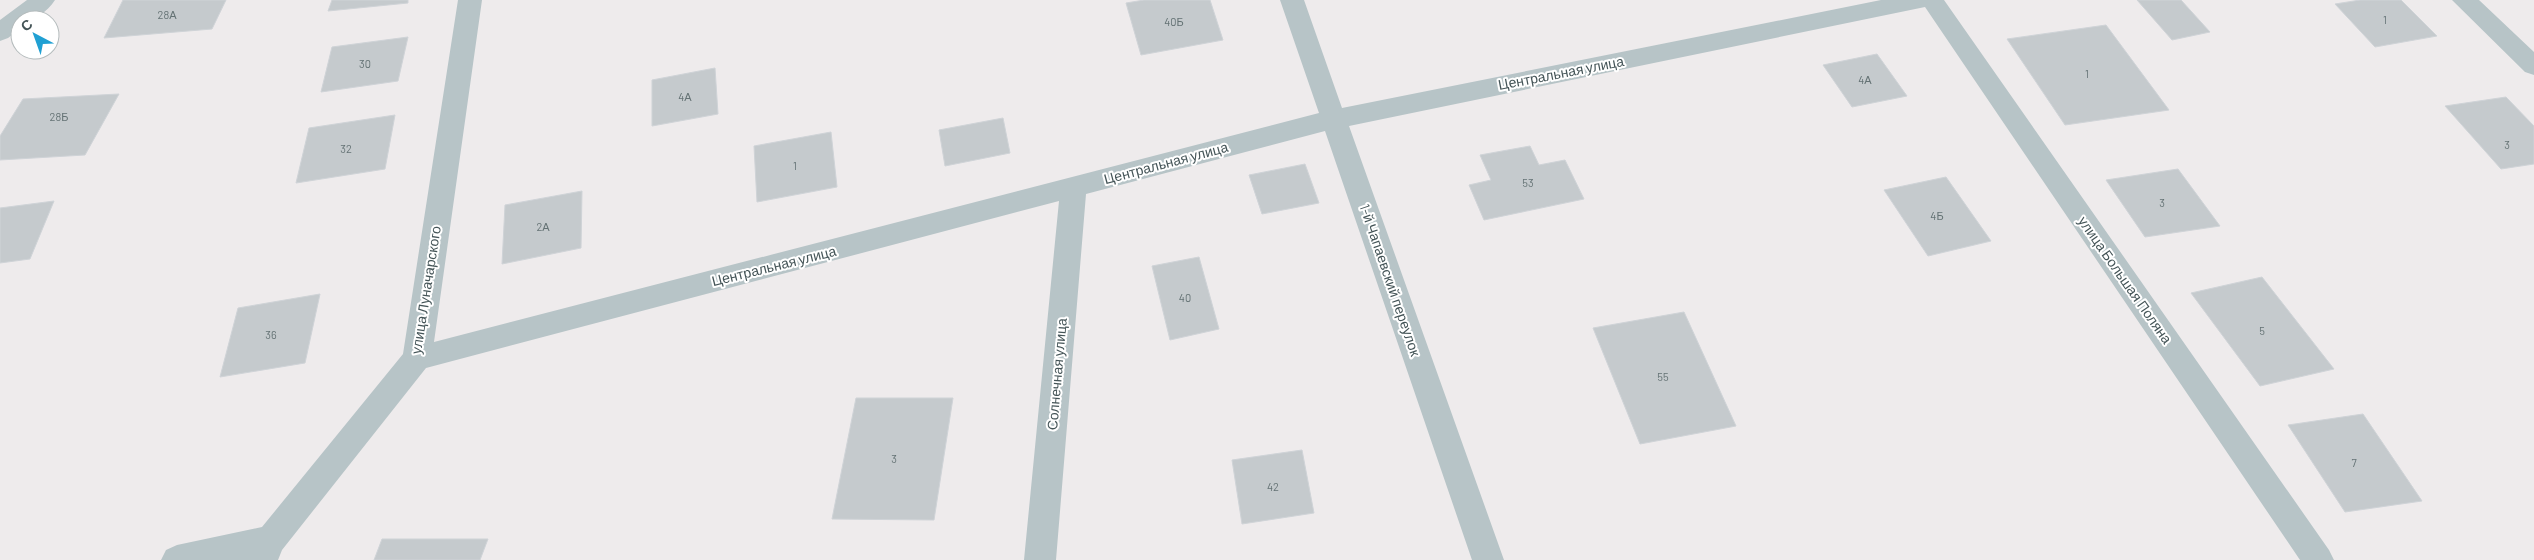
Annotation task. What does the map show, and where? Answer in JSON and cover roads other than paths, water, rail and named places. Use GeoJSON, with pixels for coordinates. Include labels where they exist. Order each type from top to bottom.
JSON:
{"type":"FeatureCollection","features":[{"type":"Feature","properties":{"kind":"street"},"geometry":{"type":"LineString","coordinates":[[0,32],[43,0]]}},
{"type":"Feature","properties":{"kind":"street","name":"улица Луначарского"},"geometry":{"type":"LineString","coordinates":[[266,550],[417,358],[470,0]]}},
{"type":"Feature","properties":{"kind":"street","name":"1-й Чапаевский переулок"},"geometry":{"type":"LineString","coordinates":[[1292,0],[1488,560]]}},
{"type":"Feature","properties":{"kind":"street","name":"Центральная улица"},"geometry":{"type":"LineString","coordinates":[[417,358],[1334,119],[1922,0]]}},
{"type":"Feature","properties":{"kind":"street","name":"улица Большая Поляна"},"geometry":{"type":"LineString","coordinates":[[1932,0],[2318,560]]}},
{"type":"Feature","properties":{"kind":"street"},"geometry":{"type":"LineString","coordinates":[[2464,0],[2534,66]]}},
{"type":"Feature","properties":{"kind":"street","name":"Солнечная улица"},"geometry":{"type":"LineString","coordinates":[[1040,560],[1073,188]]}},
{"type":"Feature","properties":{"kind":"street"},"geometry":{"type":"LineString","coordinates":[[176,560],[266,550]]}}]}
